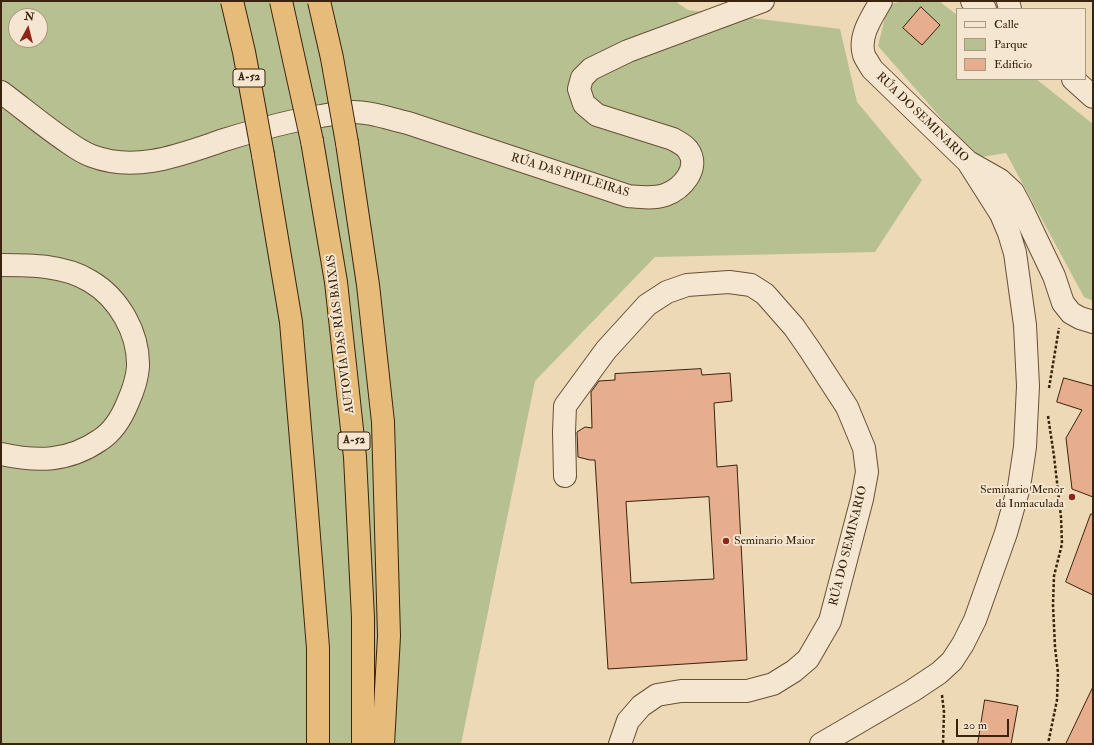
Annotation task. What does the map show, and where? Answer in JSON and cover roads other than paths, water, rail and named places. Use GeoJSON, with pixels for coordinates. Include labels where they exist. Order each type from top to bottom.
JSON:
{"type":"FeatureCollection","features":[{"type":"Feature","properties":{"kind":"highway","name":"A-52"},"geometry":{"type":"LineString","coordinates":[[232,1],[244,52],[263,155],[291,322],[306,487],[318,648],[318,744]]}},
{"type":"Feature","properties":{"kind":"highway","name":"AUTOVÍA DAS RÍAS BAIXAS"},"geometry":{"type":"LineString","coordinates":[[281,1],[312,141],[336,282],[355,457],[362,618],[363,744]]}},
{"type":"Feature","properties":{"kind":"highway"},"geometry":{"type":"LineString","coordinates":[[320,1],[347,143],[368,284],[383,422],[389,636],[383,744]]}},
{"type":"Feature","properties":{"kind":"street","name":"RÚA DAS PIPILEIRAS"},"geometry":{"type":"LineString","coordinates":[[1,92],[58,136],[82,151],[103,160],[126,163],[152,162],[186,154],[256,130],[311,117],[355,112],[408,123],[628,196],[662,196],[678,189],[684,183],[692,166],[688,150],[682,144],[673,139],[598,115],[584,104],[579,89],[582,78],[591,69],[628,51],[763,1]]}},
{"type":"Feature","properties":{"kind":"street","name":"RÚA DO SEMINARIO"},"geometry":{"type":"LineString","coordinates":[[821,744],[912,691],[939,673],[952,661],[963,644],[975,620],[1006,534],[1019,487],[1025,447],[1028,386],[1026,332],[1015,253],[1009,233],[1001,214],[968,162],[872,69],[864,55],[863,41],[866,27],[881,1]]}},
{"type":"Feature","properties":{"kind":"street"},"geometry":{"type":"LineString","coordinates":[[972,1],[983,8]]}},
{"type":"Feature","properties":{"kind":"street"},"geometry":{"type":"LineString","coordinates":[[1073,80],[1093,97]]}},
{"type":"Feature","properties":{"kind":"street"},"geometry":{"type":"LineString","coordinates":[[968,162],[1000,180],[1013,192],[1054,276],[1063,304],[1071,313],[1093,322]]}},
{"type":"Feature","properties":{"kind":"street"},"geometry":{"type":"LineString","coordinates":[[1,265],[32,265],[59,270],[89,280],[99,287],[115,304],[128,322],[138,355],[138,368],[134,387],[123,414],[116,425],[100,440],[70,455],[41,460],[30,460],[1,454]]}},
{"type":"Feature","properties":{"kind":"street","name":"RÚA DO SEMINARIO"},"geometry":{"type":"LineString","coordinates":[[566,476],[564,432],[566,406],[606,350],[647,305],[667,292],[687,285],[729,282],[751,285],[765,294],[794,327],[847,407],[864,448],[867,472],[862,499],[830,621],[808,659],[794,671],[773,684],[747,691],[681,691],[657,695],[641,706],[628,721],[620,744]]}},
{"type":"Feature","properties":{"kind":"place","name":"Seminario Menor da Inmaculada"},"geometry":{"type":"Point","coordinates":[1072,497]}},
{"type":"Feature","properties":{"kind":"place","name":"Seminario Maior"},"geometry":{"type":"Point","coordinates":[726,541]}}]}
